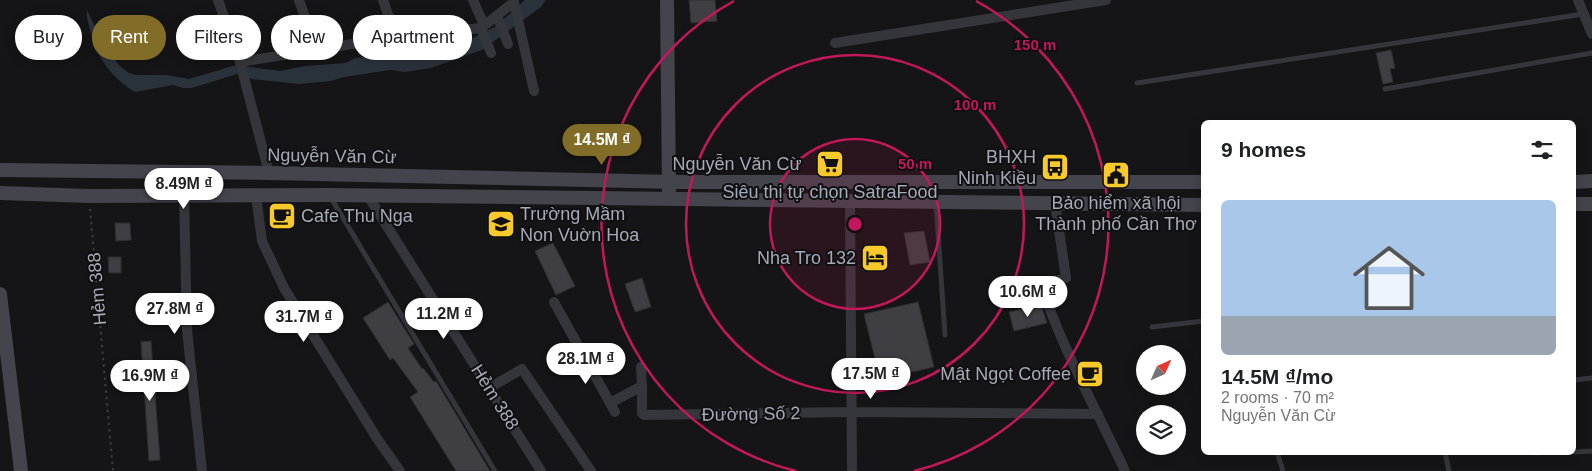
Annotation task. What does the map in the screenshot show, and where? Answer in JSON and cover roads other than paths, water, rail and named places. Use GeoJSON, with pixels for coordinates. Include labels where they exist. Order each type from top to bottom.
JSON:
{"type":"FeatureCollection","features":[{"type":"Feature","properties":{"kind":"main road"},"geometry":{"type":"LineString","coordinates":[[667,0],[669,199]]}},
{"type":"Feature","properties":{"kind":"main road","name":"Nguyễn Văn Cừ"},"geometry":{"type":"LineString","coordinates":[[0,170],[269,173],[669,182],[1201,182]]}},
{"type":"Feature","properties":{"kind":"main road"},"geometry":{"type":"LineString","coordinates":[[1576,182],[1592,181]]}},
{"type":"Feature","properties":{"kind":"main road"},"geometry":{"type":"LineString","coordinates":[[0,193],[89,196],[329,195],[1201,205]]}},
{"type":"Feature","properties":{"kind":"main road"},"geometry":{"type":"LineString","coordinates":[[1576,204],[1592,204]]}},
{"type":"Feature","properties":{"kind":"main road"},"geometry":{"type":"LineString","coordinates":[[0,294],[22,471]]}},
{"type":"Feature","properties":{"kind":"street"},"geometry":{"type":"LineString","coordinates":[[218,0],[240,62],[269,173]]}},
{"type":"Feature","properties":{"kind":"street"},"geometry":{"type":"LineString","coordinates":[[299,0],[304,15]]}},
{"type":"Feature","properties":{"kind":"street"},"geometry":{"type":"LineString","coordinates":[[383,0],[388,15]]}},
{"type":"Feature","properties":{"kind":"street"},"geometry":{"type":"LineString","coordinates":[[473,0],[490,50]]}},
{"type":"Feature","properties":{"kind":"street"},"geometry":{"type":"LineString","coordinates":[[835,43],[1106,0]]}},
{"type":"Feature","properties":{"kind":"street"},"geometry":{"type":"LineString","coordinates":[[1578,0],[1592,34]]}},
{"type":"Feature","properties":{"kind":"street"},"geometry":{"type":"LineString","coordinates":[[472,29],[482,28],[498,18],[515,3]]}},
{"type":"Feature","properties":{"kind":"street"},"geometry":{"type":"LineString","coordinates":[[515,3],[534,91]]}},
{"type":"Feature","properties":{"kind":"street"},"geometry":{"type":"LineString","coordinates":[[498,18],[506,40]]}},
{"type":"Feature","properties":{"kind":"street"},"geometry":{"type":"LineString","coordinates":[[240,62],[271,57]]}},
{"type":"Feature","properties":{"kind":"street"},"geometry":{"type":"LineString","coordinates":[[184,196],[187,330],[202,471]]}},
{"type":"Feature","properties":{"kind":"street"},"geometry":{"type":"LineString","coordinates":[[256,196],[262,241],[284,288],[378,440],[400,471]]}},
{"type":"Feature","properties":{"kind":"street","name":"Hẻm 388"},"geometry":{"type":"LineString","coordinates":[[368,196],[541,471]]}},
{"type":"Feature","properties":{"kind":"street"},"geometry":{"type":"LineString","coordinates":[[850,201],[852,471]]}},
{"type":"Feature","properties":{"kind":"street"},"geometry":{"type":"LineString","coordinates":[[1055,203],[1066,278],[1041,285],[1052,320],[1070,360],[1125,471]]}},
{"type":"Feature","properties":{"kind":"street"},"geometry":{"type":"LineString","coordinates":[[554,302],[612,407],[642,386],[641,367]]}},
{"type":"Feature","properties":{"kind":"street"},"geometry":{"type":"LineString","coordinates":[[489,388],[522,369],[591,471]]}},
{"type":"Feature","properties":{"kind":"street","name":"Đường Số 2"},"geometry":{"type":"LineString","coordinates":[[642,386],[642,413],[644,415],[852,412],[1098,414]]}},
{"type":"Feature","properties":{"kind":"lane"},"geometry":{"type":"LineString","coordinates":[[1137,83],[1584,14]]}},
{"type":"Feature","properties":{"kind":"lane"},"geometry":{"type":"LineString","coordinates":[[1385,89],[1592,53]]}},
{"type":"Feature","properties":{"kind":"lane"},"geometry":{"type":"LineString","coordinates":[[329,195],[495,471]]}},
{"type":"Feature","properties":{"kind":"lane"},"geometry":{"type":"LineString","coordinates":[[936,202],[945,335]]}},
{"type":"Feature","properties":{"kind":"lane"},"geometry":{"type":"LineString","coordinates":[[1152,327],[1201,321]]}},
{"type":"Feature","properties":{"kind":"lane"},"geometry":{"type":"LineString","coordinates":[[1576,380],[1592,378]]}},
{"type":"Feature","properties":{"kind":"lane"},"geometry":{"type":"LineString","coordinates":[[1576,452],[1592,451]]}},
{"type":"Feature","properties":{"kind":"lane"},"geometry":{"type":"LineString","coordinates":[[1277,455],[1283,471]]}},
{"type":"Feature","properties":{"kind":"lane"},"geometry":{"type":"LineString","coordinates":[[1446,455],[1449,471]]}},
{"type":"Feature","properties":{"kind":"place","name":"Siêu thị tự chọn SatraFood"},"geometry":{"type":"Point","coordinates":[830,164]}},
{"type":"Feature","properties":{"kind":"place","name":"BHXH Ninh Kiều"},"geometry":{"type":"Point","coordinates":[1055,167]}},
{"type":"Feature","properties":{"kind":"place","name":"Bảo hiểm xã hội Thành phố Cần Thơ"},"geometry":{"type":"Point","coordinates":[1116,175]}},
{"type":"Feature","properties":{"kind":"place","name":"Cafe Thu Nga"},"geometry":{"type":"Point","coordinates":[282,216]}},
{"type":"Feature","properties":{"kind":"place","name":"Trường Mầm Non Vuờn Hoa"},"geometry":{"type":"Point","coordinates":[501,224]}},
{"type":"Feature","properties":{"kind":"place","name":"Nha Tro 132"},"geometry":{"type":"Point","coordinates":[875,258]}},
{"type":"Feature","properties":{"kind":"place","name":"Mật Ngọt Coffee"},"geometry":{"type":"Point","coordinates":[1090,374]}}]}
